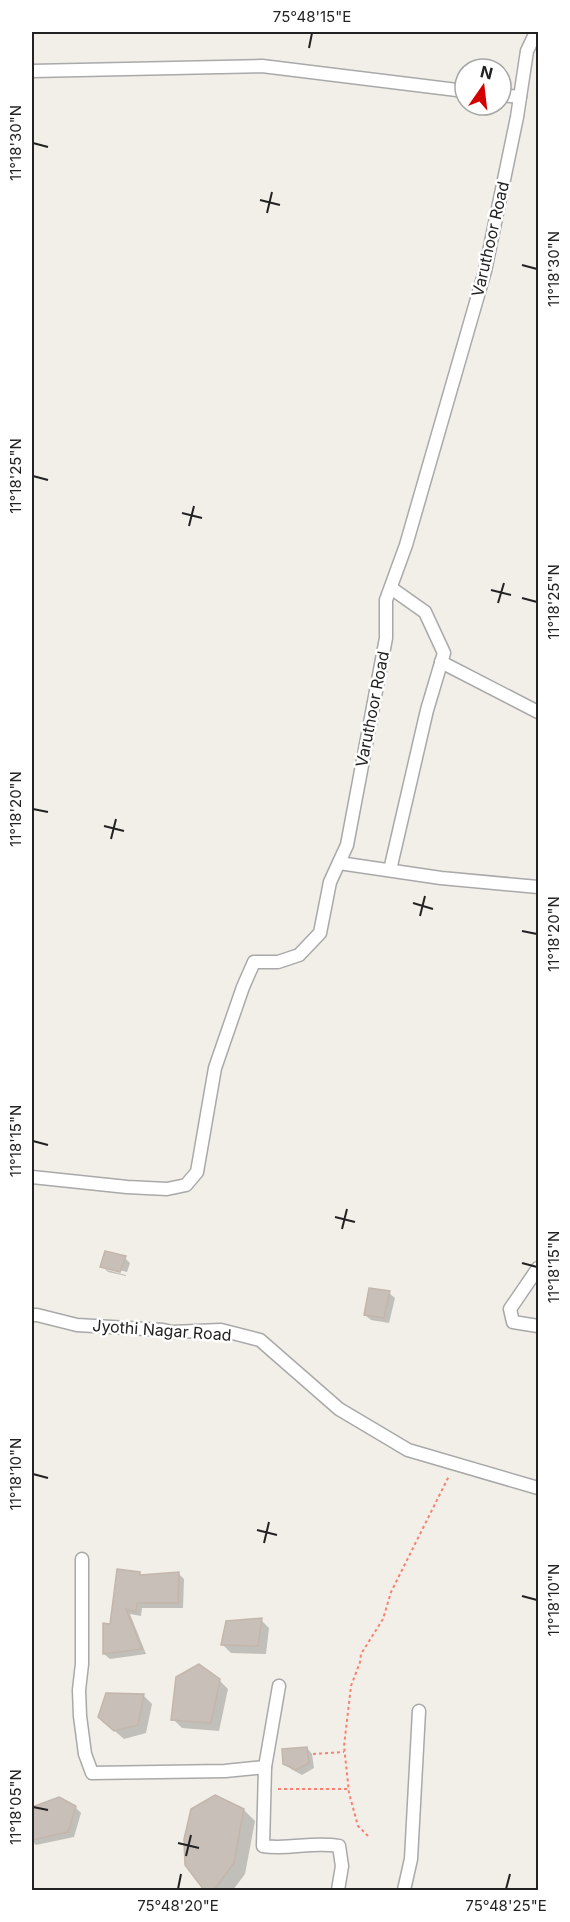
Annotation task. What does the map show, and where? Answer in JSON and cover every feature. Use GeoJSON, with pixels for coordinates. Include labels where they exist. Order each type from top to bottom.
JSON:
{"type":"FeatureCollection","features":[{"type":"Feature","properties":{"kind":"street","name":"Varuthoor Road"},"geometry":{"type":"LineString","coordinates":[[32,1177],[127,1187],[167,1189],[186,1185],[197,1172],[215,1068],[254,962],[278,962],[299,955],[320,933],[330,882],[347,845],[386,638],[386,600],[406,545],[485,271],[527,51],[536,32]]}},
{"type":"Feature","properties":{"kind":"street"},"geometry":{"type":"LineString","coordinates":[[32,71],[262,66],[453,90]]}},
{"type":"Feature","properties":{"kind":"street"},"geometry":{"type":"LineString","coordinates":[[513,96],[520,97]]}},
{"type":"Feature","properties":{"kind":"street"},"geometry":{"type":"LineString","coordinates":[[390,870],[427,710],[444,653],[425,612],[391,588]]}},
{"type":"Feature","properties":{"kind":"street"},"geometry":{"type":"LineString","coordinates":[[441,663],[538,712]]}},
{"type":"Feature","properties":{"kind":"street"},"geometry":{"type":"LineString","coordinates":[[339,863],[441,878],[538,887]]}},
{"type":"Feature","properties":{"kind":"street"},"geometry":{"type":"LineString","coordinates":[[538,1268],[510,1310],[513,1322],[538,1326]]}},
{"type":"Feature","properties":{"kind":"street","name":"Jyothi Nagar Road"},"geometry":{"type":"LineString","coordinates":[[32,1315],[78,1325],[172,1332],[221,1330],[260,1340],[339,1409],[408,1450],[538,1488]]}},
{"type":"Feature","properties":{"kind":"street"},"geometry":{"type":"LineString","coordinates":[[82,1559],[80,1716],[85,1754],[92,1773],[181,1773],[265,1767]]}},
{"type":"Feature","properties":{"kind":"street"},"geometry":{"type":"LineString","coordinates":[[279,1686],[265,1767],[263,1846],[278,1848],[322,1843],[339,1846],[342,1866],[338,1890]]}},
{"type":"Feature","properties":{"kind":"street"},"geometry":{"type":"LineString","coordinates":[[404,1890],[411,1859],[418,1711]]}},
{"type":"Feature","properties":{"kind":"path"},"geometry":{"type":"LineString","coordinates":[[368,1836],[358,1826],[353,1810],[344,1752],[344,1730],[351,1686],[361,1654],[383,1619],[391,1592],[426,1520],[435,1507],[447,1478]]}},
{"type":"Feature","properties":{"kind":"path"},"geometry":{"type":"LineString","coordinates":[[313,1754],[344,1752]]}},
{"type":"Feature","properties":{"kind":"path"},"geometry":{"type":"LineString","coordinates":[[264,1788],[323,1791],[350,1789]]}},
{"type":"Feature","properties":{"kind":"building"},"geometry":{"type":"Polygon","coordinates":[[[105,1251],[126,1256],[120,1272],[100,1267],[105,1251]]]}},
{"type":"Feature","properties":{"kind":"building"},"geometry":{"type":"Polygon","coordinates":[[[369,1288],[390,1291],[384,1318],[364,1315],[369,1288]]]}},
{"type":"Feature","properties":{"kind":"building"},"geometry":{"type":"Polygon","coordinates":[[[117,1569],[140,1572],[140,1575],[179,1572],[178,1603],[137,1603],[136,1612],[126,1609],[142,1649],[103,1654],[103,1623],[110,1624],[117,1569]]]}},
{"type":"Feature","properties":{"kind":"building"},"geometry":{"type":"Polygon","coordinates":[[[262,1618],[258,1646],[221,1645],[226,1621],[262,1618]]]}},
{"type":"Feature","properties":{"kind":"building"},"geometry":{"type":"Polygon","coordinates":[[[199,1664],[220,1679],[211,1723],[171,1720],[176,1677],[199,1664]]]}},
{"type":"Feature","properties":{"kind":"building"},"geometry":{"type":"Polygon","coordinates":[[[106,1693],[144,1694],[138,1725],[114,1731],[98,1717],[106,1693]]]}},
{"type":"Feature","properties":{"kind":"building"},"geometry":{"type":"Polygon","coordinates":[[[307,1747],[309,1763],[296,1770],[283,1764],[282,1749],[307,1747]]]}},
{"type":"Feature","properties":{"kind":"building"},"geometry":{"type":"Polygon","coordinates":[[[215,1795],[244,1809],[234,1863],[214,1890],[204,1890],[185,1865],[184,1839],[191,1809],[215,1795]]]}},
{"type":"Feature","properties":{"kind":"building"},"geometry":{"type":"Polygon","coordinates":[[[59,1797],[76,1806],[68,1832],[32,1840],[32,1807],[59,1797]]]}}]}
